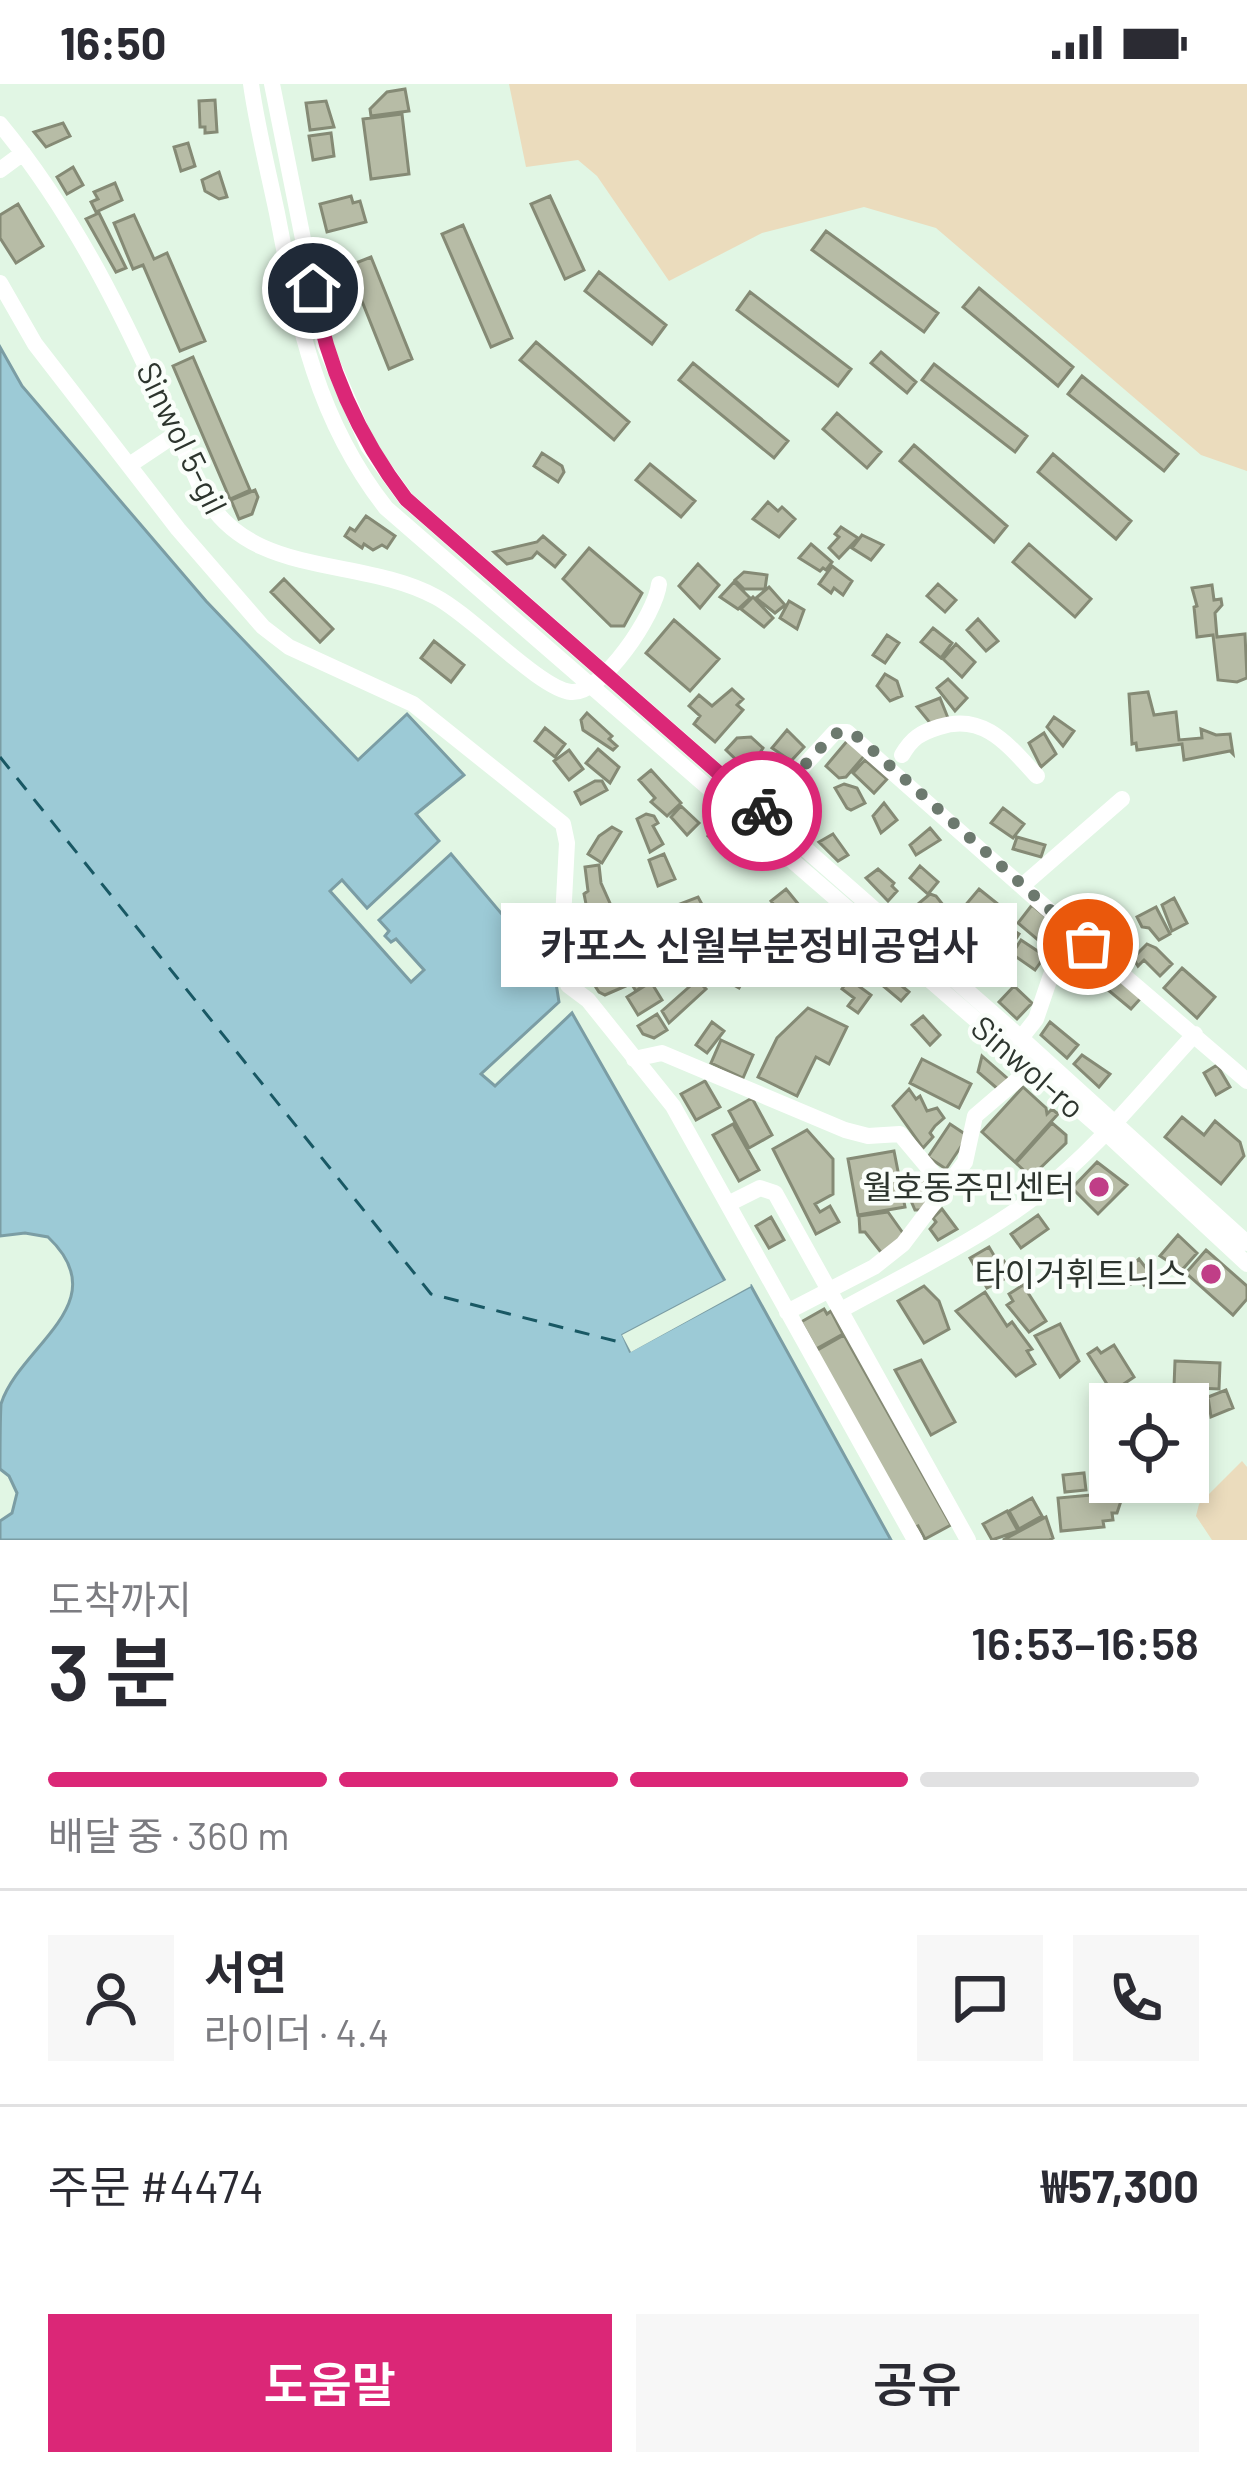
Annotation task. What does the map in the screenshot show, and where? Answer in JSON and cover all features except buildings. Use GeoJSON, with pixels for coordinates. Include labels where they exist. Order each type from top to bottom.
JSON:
{"type":"FeatureCollection","features":[{"type":"Feature","properties":{"kind":"street","name":"Sinwol-ro"},"geometry":{"type":"LineString","coordinates":[[251,84],[305,352],[353,461],[386,508],[762,811],[1021,1038],[1247,1264]]}},
{"type":"Feature","properties":{"kind":"street","name":"Sinwol-ro"},"geometry":{"type":"LineString","coordinates":[[272,84],[324,344],[368,446],[406,499],[597,681],[1030,1069],[1110,1127],[1247,1243]]}},
{"type":"Feature","properties":{"kind":"street","name":"Sinwol 5-gil"},"geometry":{"type":"LineString","coordinates":[[0,124],[100,269],[215,517],[238,535],[272,551],[422,591],[477,625],[556,688],[574,692],[597,681]]}},
{"type":"Feature","properties":{"kind":"street"},"geometry":{"type":"LineString","coordinates":[[0,170],[23,153]]}},
{"type":"Feature","properties":{"kind":"street"},"geometry":{"type":"LineString","coordinates":[[0,283],[35,344],[178,530],[263,627],[290,646],[413,704],[563,824],[567,843],[562,938],[568,985],[588,1000],[673,1106],[915,1540]]}},
{"type":"Feature","properties":{"kind":"street"},"geometry":{"type":"LineString","coordinates":[[131,464],[176,434]]}},
{"type":"Feature","properties":{"kind":"street"},"geometry":{"type":"LineString","coordinates":[[597,681],[648,618],[659,584]]}},
{"type":"Feature","properties":{"kind":"street"},"geometry":{"type":"LineString","coordinates":[[902,755],[915,736],[953,722],[970,723],[990,730],[1037,776]]}},
{"type":"Feature","properties":{"kind":"street"},"geometry":{"type":"LineString","coordinates":[[762,811],[836,732],[858,737],[1247,1081]]}},
{"type":"Feature","properties":{"kind":"street"},"geometry":{"type":"LineString","coordinates":[[1022,886],[1121,799]]}},
{"type":"Feature","properties":{"kind":"street"},"geometry":{"type":"LineString","coordinates":[[1021,1038],[1036,1019],[1051,975],[1088,944]]}},
{"type":"Feature","properties":{"kind":"street"},"geometry":{"type":"LineString","coordinates":[[841,1310],[1006,1218],[1054,1181],[1195,1034]]}},
{"type":"Feature","properties":{"kind":"street"},"geometry":{"type":"LineString","coordinates":[[634,1059],[662,1053],[845,1130],[868,1136],[900,1135],[946,1190]]}},
{"type":"Feature","properties":{"kind":"street"},"geometry":{"type":"LineString","coordinates":[[788,1312],[893,1254],[968,1156],[975,1116],[1030,1069]]}},
{"type":"Feature","properties":{"kind":"street"},"geometry":{"type":"LineString","coordinates":[[728,1204],[770,1188],[968,1540]]}},
{"type":"Feature","properties":{"kind":"shaded area"},"geometry":{"type":"Polygon","coordinates":[[[509,84],[1247,84],[1247,471],[1201,455],[936,228],[864,207],[762,233],[669,281],[597,176],[578,160],[526,167],[509,84]]]}},
{"type":"Feature","properties":{"kind":"shaded area"},"geometry":{"type":"Polygon","coordinates":[[[1242,1461],[1247,1467],[1247,1540],[1212,1540],[1196,1516],[1200,1503],[1209,1503],[1209,1494],[1242,1461]]]}},
{"type":"Feature","properties":{"kind":"water"},"geometry":{"type":"Polygon","coordinates":[[[0,347],[22,386],[206,601],[358,760],[407,714],[464,775],[416,814],[439,841],[367,908],[342,880],[330,891],[411,982],[424,970],[396,939],[391,942],[385,936],[389,931],[379,920],[451,854],[555,977],[559,1002],[481,1074],[495,1086],[572,1013],[725,1281],[623,1335],[630,1351],[751,1286],[891,1540],[0,1540],[0,1521],[12,1513],[17,1493],[0,1469],[1,1404],[11,1383],[58,1324],[73,1283],[67,1261],[48,1237],[0,1236],[0,347]]]}},
{"type":"Feature","properties":{"kind":"pier"},"geometry":{"type":"Polygon","coordinates":[[[730,1278],[728,1286],[630,1338],[633,1344],[747,1282],[751,1286],[631,1352],[622,1335],[730,1278]]]}},
{"type":"Feature","properties":{"kind":"ferry route"},"geometry":{"type":"LineString","coordinates":[[0,757],[431,1294],[627,1344]]}},
{"type":"Feature","properties":{"kind":"way so far"},"geometry":{"type":"LineString","coordinates":[[762,811],[836,732],[847,732],[1088,944]]}},
{"type":"Feature","properties":{"kind":"place","name":"카포스 신월부분정비공업사"},"geometry":{"type":"Point","coordinates":[1088,944]}},
{"type":"Feature","properties":{"kind":"place","name":"월호동주민센터"},"geometry":{"type":"Point","coordinates":[1099,1187]}},
{"type":"Feature","properties":{"kind":"place","name":"타이거휘트니스"},"geometry":{"type":"Point","coordinates":[1211,1274]}},
{"type":"Feature","properties":{"kind":"route"},"geometry":{"type":"LineString","coordinates":[[313,288],[324,344],[346,403],[368,446],[406,499],[762,811]]}}]}
